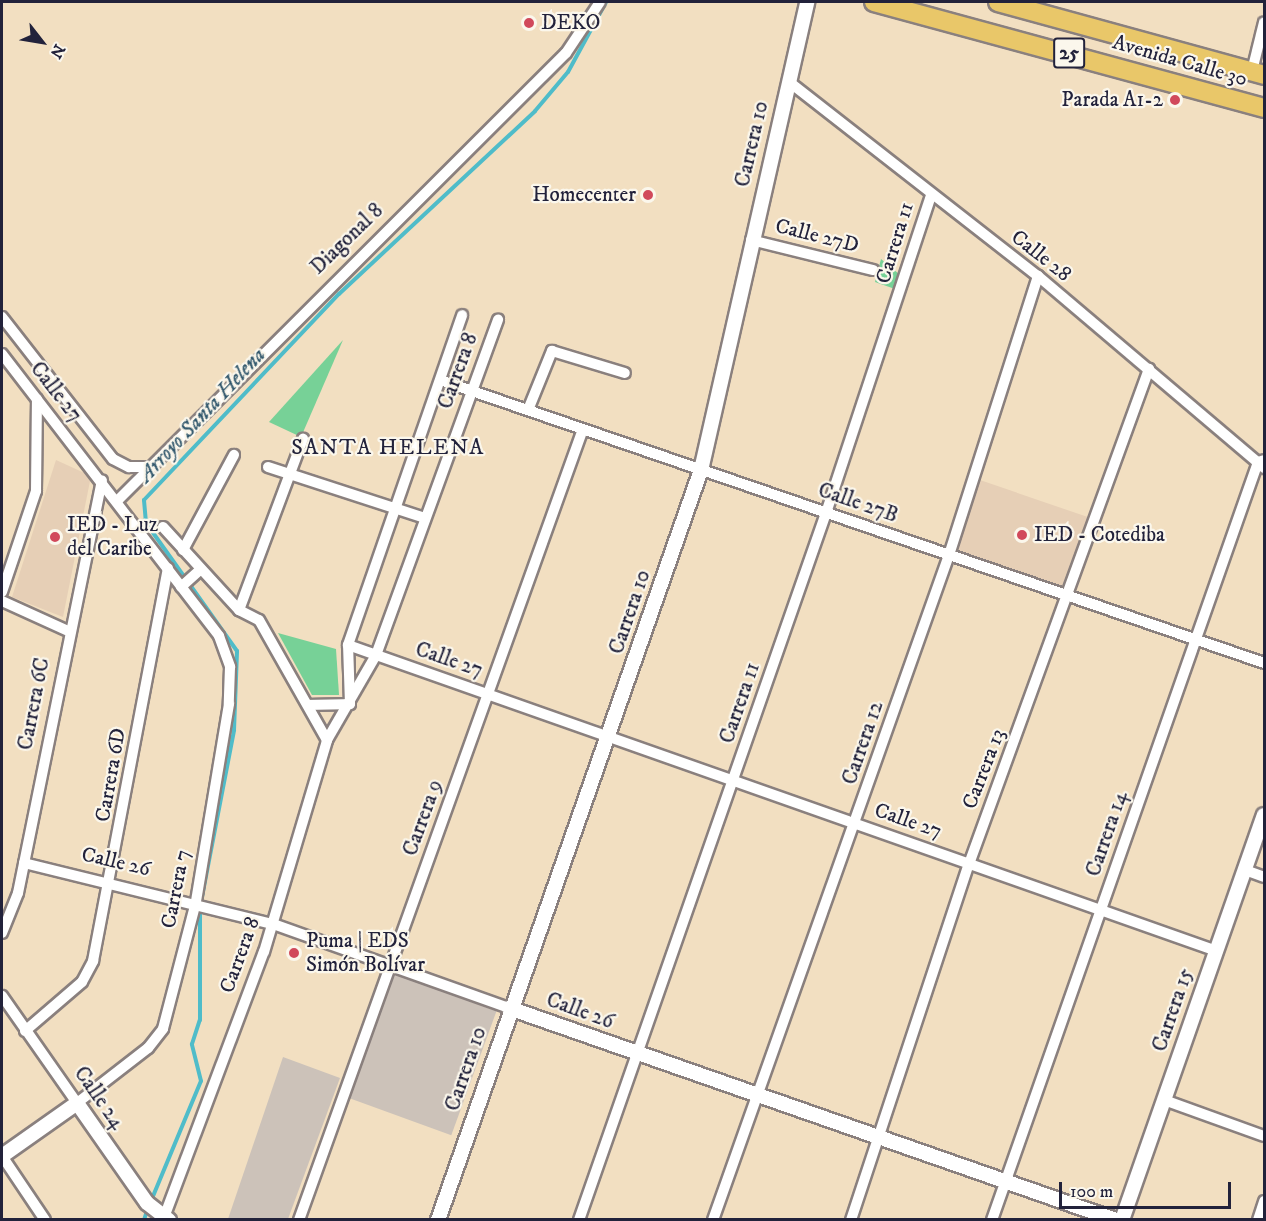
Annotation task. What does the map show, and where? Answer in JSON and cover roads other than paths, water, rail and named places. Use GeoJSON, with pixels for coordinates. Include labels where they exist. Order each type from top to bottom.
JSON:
{"type":"FeatureCollection","features":[{"type":"Feature","properties":{"kind":"highway","name":"Avenida Calle 30"},"geometry":{"type":"LineString","coordinates":[[874,2],[1264,108]]}},
{"type":"Feature","properties":{"kind":"highway","name":"Avenida Calle 30"},"geometry":{"type":"LineString","coordinates":[[998,2],[1258,73]]}},
{"type":"Feature","properties":{"kind":"street","name":"Diagonal 8"},"geometry":{"type":"LineString","coordinates":[[117,501],[566,53],[600,2]]}},
{"type":"Feature","properties":{"kind":"street","name":"Carrera 10"},"geometry":{"type":"LineString","coordinates":[[438,1220],[509,1008],[609,737],[701,470],[751,240],[807,2]]}},
{"type":"Feature","properties":{"kind":"street"},"geometry":{"type":"LineString","coordinates":[[1258,73],[1264,22]]}},
{"type":"Feature","properties":{"kind":"street","name":"Calle 28"},"geometry":{"type":"LineString","coordinates":[[788,81],[930,196],[1038,276],[1262,463]]}},
{"type":"Feature","properties":{"kind":"street","name":"Carrera 11"},"geometry":{"type":"LineString","coordinates":[[579,1220],[826,513],[930,196]]}},
{"type":"Feature","properties":{"kind":"street","name":"Calle 27D"},"geometry":{"type":"LineString","coordinates":[[751,240],[873,270]]}},
{"type":"Feature","properties":{"kind":"street","name":"Carrera 12"},"geometry":{"type":"LineString","coordinates":[[713,1220],[950,555],[1038,276]]}},
{"type":"Feature","properties":{"kind":"street","name":"Carrera 8"},"geometry":{"type":"LineString","coordinates":[[350,704],[348,645],[391,509],[462,315]]}},
{"type":"Feature","properties":{"kind":"street"},"geometry":{"type":"LineString","coordinates":[[2,317],[113,459],[129,467],[152,466]]}},
{"type":"Feature","properties":{"kind":"street","name":"Carrera 8"},"geometry":{"type":"LineString","coordinates":[[165,1219],[273,924],[327,740],[350,704],[376,655],[498,319]]}},
{"type":"Feature","properties":{"kind":"street"},"geometry":{"type":"LineString","coordinates":[[528,410],[549,353],[556,350],[625,373]]}},
{"type":"Feature","properties":{"kind":"street","name":"Calle 27"},"geometry":{"type":"LineString","coordinates":[[2,354],[41,396],[168,568]]}},
{"type":"Feature","properties":{"kind":"street","name":"Carrera 13"},"geometry":{"type":"LineString","coordinates":[[850,1220],[879,1140],[969,864],[1070,596],[1149,369]]}},
{"type":"Feature","properties":{"kind":"street","name":"Calle 27B"},"geometry":{"type":"LineString","coordinates":[[440,380],[1264,663]]}},
{"type":"Feature","properties":{"kind":"street"},"geometry":{"type":"LineString","coordinates":[[2,592],[36,491],[41,396]]}},
{"type":"Feature","properties":{"kind":"street","name":"Carrera 9"},"geometry":{"type":"LineString","coordinates":[[299,1220],[583,429]]}},
{"type":"Feature","properties":{"kind":"street"},"geometry":{"type":"LineString","coordinates":[[239,610],[303,439]]}},
{"type":"Feature","properties":{"kind":"street"},"geometry":{"type":"LineString","coordinates":[[183,550],[234,455]]}},
{"type":"Feature","properties":{"kind":"street","name":"Carrera 14"},"geometry":{"type":"LineString","coordinates":[[992,1220],[1196,639],[1262,463]]}},
{"type":"Feature","properties":{"kind":"street"},"geometry":{"type":"LineString","coordinates":[[268,467],[391,509],[425,518]]}},
{"type":"Feature","properties":{"kind":"street","name":"Carrera 6C"},"geometry":{"type":"LineString","coordinates":[[2,933],[24,863],[68,631],[102,480]]}},
{"type":"Feature","properties":{"kind":"street"},"geometry":{"type":"LineString","coordinates":[[163,527],[183,550],[197,572],[239,610],[259,620],[310,705],[327,740]]}},
{"type":"Feature","properties":{"kind":"street","name":"Carrera 7"},"geometry":{"type":"LineString","coordinates":[[2,1156],[77,1103],[148,1048],[163,1029],[196,902],[230,704],[230,667],[219,636],[168,568]]}},
{"type":"Feature","properties":{"kind":"street","name":"Carrera 6D"},"geometry":{"type":"LineString","coordinates":[[25,1031],[82,982],[112,882],[168,568]]}},
{"type":"Feature","properties":{"kind":"street"},"geometry":{"type":"LineString","coordinates":[[183,585],[197,572]]}},
{"type":"Feature","properties":{"kind":"street"},"geometry":{"type":"LineString","coordinates":[[2,602],[68,631]]}},
{"type":"Feature","properties":{"kind":"street","name":"Calle 27"},"geometry":{"type":"LineString","coordinates":[[348,645],[1217,951]]}},
{"type":"Feature","properties":{"kind":"street"},"geometry":{"type":"LineString","coordinates":[[310,705],[350,704]]}},
{"type":"Feature","properties":{"kind":"street","name":"Carrera 15"},"geometry":{"type":"LineString","coordinates":[[1122,1220],[1264,815]]}},
{"type":"Feature","properties":{"kind":"street","name":"Calle 26"},"geometry":{"type":"LineString","coordinates":[[24,863],[196,902],[273,924],[391,964],[756,1098],[1116,1220]]}},
{"type":"Feature","properties":{"kind":"street"},"geometry":{"type":"LineString","coordinates":[[1245,870],[1264,877]]}},
{"type":"Feature","properties":{"kind":"street","name":"Calle 24"},"geometry":{"type":"LineString","coordinates":[[2,996],[147,1203],[165,1219]]}},
{"type":"Feature","properties":{"kind":"street"},"geometry":{"type":"LineString","coordinates":[[1164,1100],[1264,1136]]}},
{"type":"Feature","properties":{"kind":"street"},"geometry":{"type":"LineString","coordinates":[[2,1156],[45,1220]]}},
{"type":"Feature","properties":{"kind":"street"},"geometry":{"type":"LineString","coordinates":[[1258,1220],[1264,1201]]}},
{"type":"Feature","properties":{"kind":"waterway","name":"Arroyo Santa Helena"},"geometry":{"type":"LineString","coordinates":[[201,902],[234,730],[237,651],[146,523],[144,500],[339,294],[535,111],[568,72],[606,2]]}},
{"type":"Feature","properties":{"kind":"waterway","name":"Arroyo Santa Helena"},"geometry":{"type":"LineString","coordinates":[[151,1201],[201,1081],[192,1044],[200,1020],[200,909]]}},
{"type":"Feature","properties":{"kind":"waterway","name":"Arroyo Santa Helena"},"geometry":{"type":"LineString","coordinates":[[144,1220],[148,1208]]}},
{"type":"Feature","properties":{"kind":"place","name":"DEKO"},"geometry":{"type":"Point","coordinates":[529,23]}},
{"type":"Feature","properties":{"kind":"place","name":"Parada A1-2"},"geometry":{"type":"Point","coordinates":[1175,100]}},
{"type":"Feature","properties":{"kind":"place","name":"Homecenter"},"geometry":{"type":"Point","coordinates":[648,195]}},
{"type":"Feature","properties":{"kind":"place","name":"IED - Cotediba"},"geometry":{"type":"Point","coordinates":[1022,535]}},
{"type":"Feature","properties":{"kind":"place","name":"IED - Luz del Caribe"},"geometry":{"type":"Point","coordinates":[55,537]}},
{"type":"Feature","properties":{"kind":"place","name":"Puma | EDS Simón Bolívar"},"geometry":{"type":"Point","coordinates":[294,953]}},
{"type":"Feature","properties":{"kind":"district","name":"SANTA HELENA"},"geometry":{"type":"Point","coordinates":[388,448]}}]}
